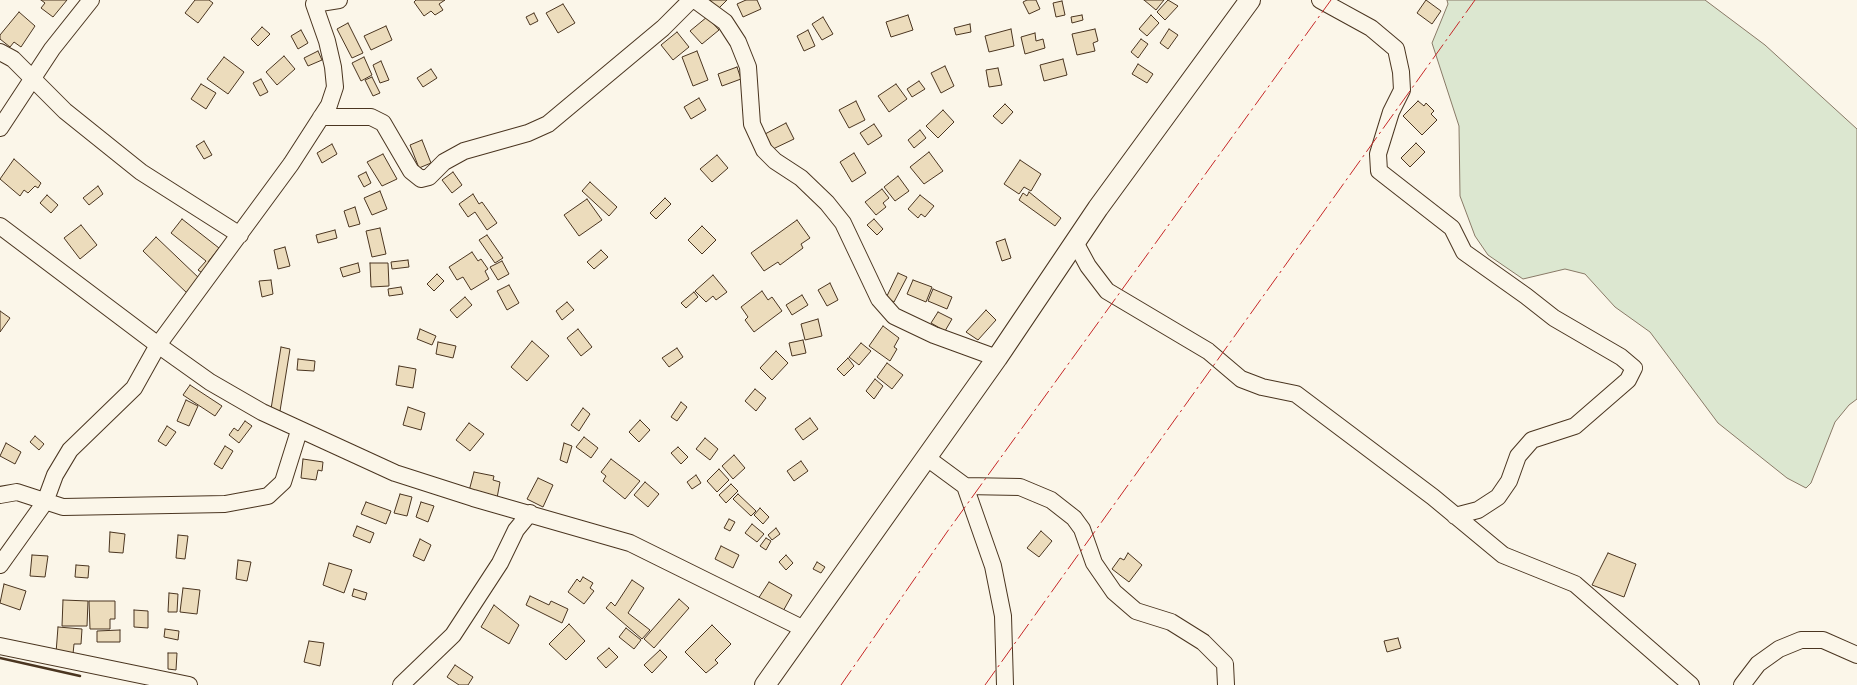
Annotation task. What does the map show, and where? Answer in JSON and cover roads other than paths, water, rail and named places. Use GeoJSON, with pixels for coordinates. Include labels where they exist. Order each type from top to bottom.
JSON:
{"type":"FeatureCollection","features":[{"type":"Feature","properties":{"kind":"main road"},"geometry":{"type":"LineString","coordinates":[[765,685],[997,358],[1075,242],[1250,0]]}},
{"type":"Feature","properties":{"kind":"street"},"geometry":{"type":"LineString","coordinates":[[0,128],[52,49],[91,0]]}},
{"type":"Feature","properties":{"kind":"street"},"geometry":{"type":"LineString","coordinates":[[0,565],[46,502],[55,475],[70,450],[134,388],[158,345],[240,236],[291,164],[329,105],[335,87],[327,41],[311,2],[339,0]]}},
{"type":"Feature","properties":{"kind":"street"},"geometry":{"type":"LineString","coordinates":[[321,117],[372,117],[383,123],[411,171],[421,179],[429,177],[444,162],[464,151],[528,133],[548,124],[663,28],[691,0]]}},
{"type":"Feature","properties":{"kind":"street"},"geometry":{"type":"LineString","coordinates":[[695,0],[725,22],[738,42],[748,67],[752,124],[764,150],[774,161],[801,178],[827,202],[843,223],[879,299],[894,316],[934,335],[997,358]]}},
{"type":"Feature","properties":{"kind":"street"},"geometry":{"type":"LineString","coordinates":[[1320,0],[1371,28],[1396,49],[1401,72],[1402,90],[1391,112],[1378,154],[1379,171],[1452,228],[1464,252],[1554,318],[1621,357],[1634,368],[1628,380],[1575,426],[1532,440],[1518,456],[1509,481],[1498,497],[1478,510],[1455,516]]}},
{"type":"Feature","properties":{"kind":"street"},"geometry":{"type":"LineString","coordinates":[[0,52],[12,59],[65,111],[142,172],[240,236]]}},
{"type":"Feature","properties":{"kind":"street"},"geometry":{"type":"LineString","coordinates":[[0,226],[210,382],[299,431],[395,472],[473,498],[630,543],[804,630]]}},
{"type":"Feature","properties":{"kind":"street"},"geometry":{"type":"LineString","coordinates":[[1075,242],[1088,266],[1108,292],[1208,351],[1242,378],[1262,386],[1296,394],[1433,497],[1503,555],[1575,584],[1691,685]]}},
{"type":"Feature","properties":{"kind":"street"},"geometry":{"type":"LineString","coordinates":[[0,495],[17,492],[63,507],[225,504],[268,496],[283,482],[299,431]]}},
{"type":"Feature","properties":{"kind":"street"},"geometry":{"type":"LineString","coordinates":[[927,458],[965,486],[993,566],[1003,616],[1005,685]]}},
{"type":"Feature","properties":{"kind":"street"},"geometry":{"type":"LineString","coordinates":[[965,486],[1020,487],[1051,500],[1074,518],[1082,529],[1094,563],[1114,592],[1136,611],[1171,622],[1203,642],[1225,664],[1226,685]]}},
{"type":"Feature","properties":{"kind":"street"},"geometry":{"type":"LineString","coordinates":[[401,685],[452,635],[500,563],[516,530],[530,513]]}},
{"type":"Feature","properties":{"kind":"street"},"geometry":{"type":"LineString","coordinates":[[1742,685],[1758,664],[1779,649],[1801,640],[1823,640],[1857,655]]}},
{"type":"Feature","properties":{"kind":"street"},"geometry":{"type":"LineString","coordinates":[[0,646],[189,685]]}}]}
